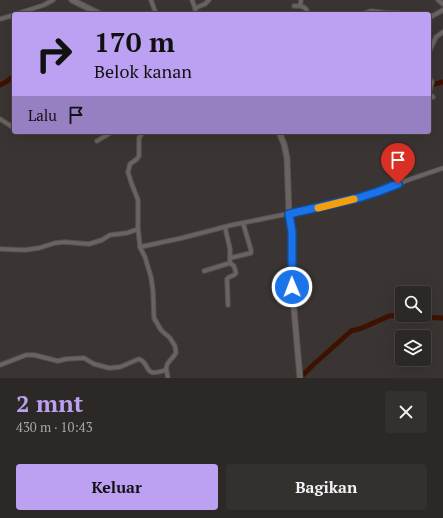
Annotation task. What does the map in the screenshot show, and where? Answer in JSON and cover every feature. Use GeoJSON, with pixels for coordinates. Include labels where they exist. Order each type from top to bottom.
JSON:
{"type":"FeatureCollection","features":[{"type":"Feature","properties":{"kind":"main road"},"geometry":{"type":"LineString","coordinates":[[72,0],[96,12]]}},
{"type":"Feature","properties":{"kind":"main road"},"geometry":{"type":"LineString","coordinates":[[280,134],[287,158],[289,214],[292,232],[292,287],[300,378]]}},
{"type":"Feature","properties":{"kind":"street"},"geometry":{"type":"LineString","coordinates":[[21,12],[44,5],[53,0]]}},
{"type":"Feature","properties":{"kind":"street"},"geometry":{"type":"LineString","coordinates":[[151,0],[155,12]]}},
{"type":"Feature","properties":{"kind":"street"},"geometry":{"type":"LineString","coordinates":[[192,0],[196,8],[196,12]]}},
{"type":"Feature","properties":{"kind":"street"},"geometry":{"type":"LineString","coordinates":[[196,8],[205,4],[209,0]]}},
{"type":"Feature","properties":{"kind":"street"},"geometry":{"type":"LineString","coordinates":[[300,6],[301,0]]}},
{"type":"Feature","properties":{"kind":"street"},"geometry":{"type":"LineString","coordinates":[[438,0],[443,4]]}},
{"type":"Feature","properties":{"kind":"street"},"geometry":{"type":"LineString","coordinates":[[294,6],[303,7],[307,12]]}},
{"type":"Feature","properties":{"kind":"street"},"geometry":{"type":"LineString","coordinates":[[431,17],[443,10]]}},
{"type":"Feature","properties":{"kind":"street"},"geometry":{"type":"LineString","coordinates":[[0,19],[12,15]]}},
{"type":"Feature","properties":{"kind":"street"},"geometry":{"type":"LineString","coordinates":[[431,48],[437,36],[443,32]]}},
{"type":"Feature","properties":{"kind":"street"},"geometry":{"type":"LineString","coordinates":[[0,119],[12,127]]}},
{"type":"Feature","properties":{"kind":"street"},"geometry":{"type":"LineString","coordinates":[[97,141],[109,134]]}},
{"type":"Feature","properties":{"kind":"street"},"geometry":{"type":"LineString","coordinates":[[142,134],[139,138],[139,156],[130,164],[128,172],[138,200],[137,210],[140,247],[151,276],[154,318],[161,330],[170,338],[175,346],[176,352],[167,364],[166,370],[168,378]]}},
{"type":"Feature","properties":{"kind":"street"},"geometry":{"type":"LineString","coordinates":[[140,247],[358,198],[443,168]]}},
{"type":"Feature","properties":{"kind":"street"},"geometry":{"type":"LineString","coordinates":[[230,260],[251,253],[243,223]]}},
{"type":"Feature","properties":{"kind":"street"},"geometry":{"type":"LineString","coordinates":[[204,271],[229,264],[230,249],[225,227]]}},
{"type":"Feature","properties":{"kind":"street"},"geometry":{"type":"LineString","coordinates":[[0,249],[25,250],[65,242],[89,244],[110,236],[127,233],[138,229]]}},
{"type":"Feature","properties":{"kind":"street"},"geometry":{"type":"LineString","coordinates":[[228,305],[227,279],[236,273],[230,260]]}},
{"type":"Feature","properties":{"kind":"street"},"geometry":{"type":"LineString","coordinates":[[0,365],[26,355],[34,355],[58,361],[84,358],[94,364],[109,368],[120,367],[138,359],[143,361],[147,369],[150,371],[156,373],[166,370]]}},
{"type":"Feature","properties":{"kind":"waterway"},"geometry":{"type":"LineString","coordinates":[[0,85],[12,78]]}},
{"type":"Feature","properties":{"kind":"waterway"},"geometry":{"type":"LineString","coordinates":[[431,85],[443,82]]}},
{"type":"Feature","properties":{"kind":"waterway"},"geometry":{"type":"LineString","coordinates":[[300,378],[351,331],[362,328],[389,316],[395,316]]}},
{"type":"Feature","properties":{"kind":"waterway"},"geometry":{"type":"LineString","coordinates":[[431,318],[443,318]]}},
{"type":"Feature","properties":{"kind":"slow traffic"},"geometry":{"type":"LineString","coordinates":[[318,208],[354,199]]}},
{"type":"Feature","properties":{"kind":"route"},"geometry":{"type":"LineString","coordinates":[[292,287],[292,232],[289,214],[358,198],[398,184]]}}]}
